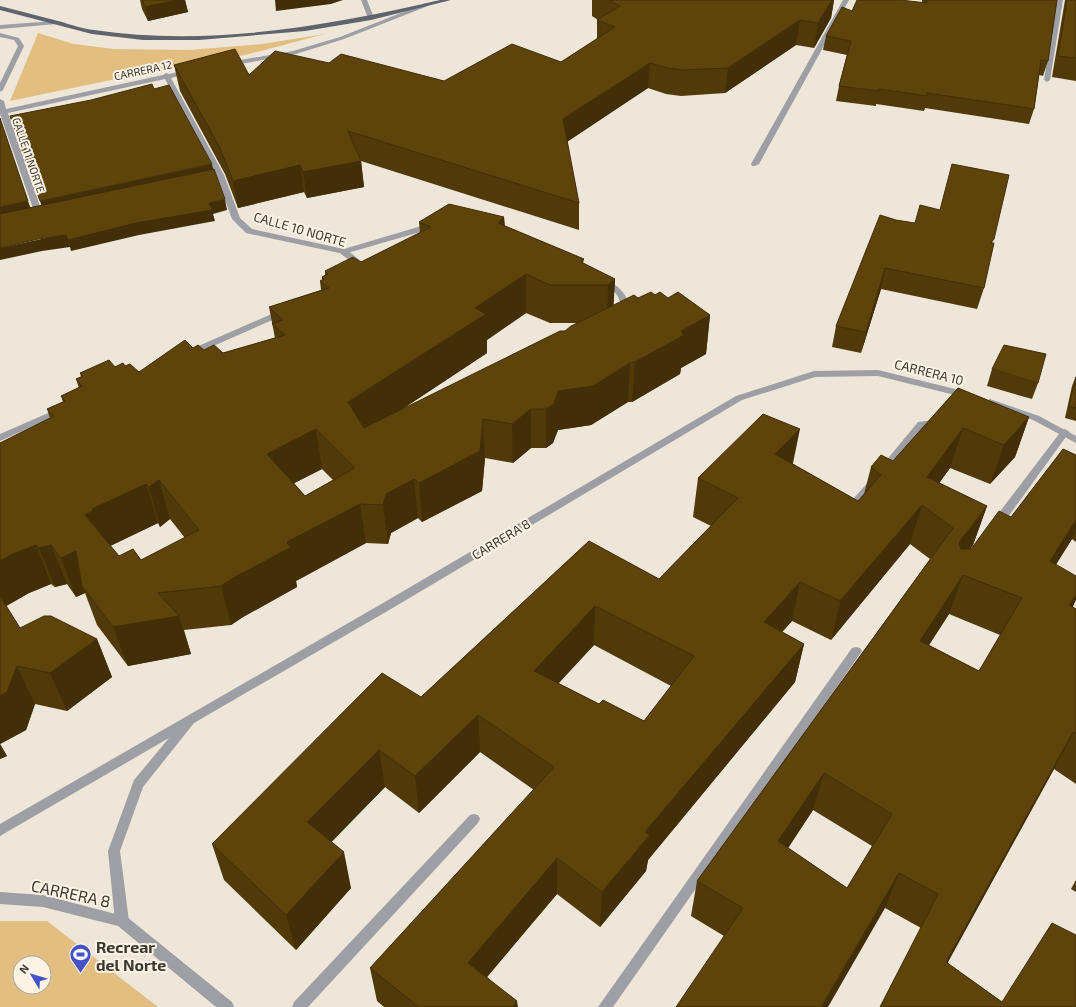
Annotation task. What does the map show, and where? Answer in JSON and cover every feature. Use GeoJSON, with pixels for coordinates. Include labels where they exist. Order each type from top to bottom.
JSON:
{"type":"FeatureCollection","features":[{"type":"Feature","properties":{"kind":"main road"},"geometry":{"type":"LineString","coordinates":[[0,8],[54,23],[99,33],[143,38],[199,38],[277,32],[371,18],[448,0]]}},
{"type":"Feature","properties":{"kind":"street"},"geometry":{"type":"LineString","coordinates":[[364,0],[371,18]]}},
{"type":"Feature","properties":{"kind":"street"},"geometry":{"type":"LineString","coordinates":[[755,164],[846,0]]}},
{"type":"Feature","properties":{"kind":"street"},"geometry":{"type":"LineString","coordinates":[[1047,80],[1060,0]]}},
{"type":"Feature","properties":{"kind":"street"},"geometry":{"type":"LineString","coordinates":[[219,66],[294,53],[342,38],[426,5]]}},
{"type":"Feature","properties":{"kind":"street"},"geometry":{"type":"LineString","coordinates":[[0,27],[54,23]]}},
{"type":"Feature","properties":{"kind":"street"},"geometry":{"type":"LineString","coordinates":[[0,35],[17,39],[21,46],[0,90]]}},
{"type":"Feature","properties":{"kind":"street","name":"CARRERA 12"},"geometry":{"type":"LineString","coordinates":[[1,112],[196,70]]}},
{"type":"Feature","properties":{"kind":"street","name":"CALLE 10 NORTE"},"geometry":{"type":"LineString","coordinates":[[166,76],[216,176],[236,220],[249,231],[344,252],[367,269]]}},
{"type":"Feature","properties":{"kind":"street","name":"CALLE 11 NORTE"},"geometry":{"type":"LineString","coordinates":[[0,101],[1,112],[39,215]]}},
{"type":"Feature","properties":{"kind":"street"},"geometry":{"type":"LineString","coordinates":[[344,252],[429,225],[442,229]]}},
{"type":"Feature","properties":{"kind":"street"},"geometry":{"type":"LineString","coordinates":[[597,281],[611,286],[624,296],[627,310],[618,318]]}},
{"type":"Feature","properties":{"kind":"street"},"geometry":{"type":"LineString","coordinates":[[183,356],[292,308]]}},
{"type":"Feature","properties":{"kind":"street","name":"CARRERA 10"},"geometry":{"type":"LineString","coordinates":[[814,374],[878,373],[965,394],[1036,418],[1065,432],[1076,440]]}},
{"type":"Feature","properties":{"kind":"street","name":"CARRERA 8"},"geometry":{"type":"LineString","coordinates":[[0,830],[387,606],[739,398],[814,374]]}},
{"type":"Feature","properties":{"kind":"street"},"geometry":{"type":"LineString","coordinates":[[0,438],[69,407]]}},
{"type":"Feature","properties":{"kind":"street"},"geometry":{"type":"LineString","coordinates":[[997,415],[1019,412]]}},
{"type":"Feature","properties":{"kind":"street"},"geometry":{"type":"LineString","coordinates":[[845,516],[921,424],[952,420]]}},
{"type":"Feature","properties":{"kind":"street"},"geometry":{"type":"LineString","coordinates":[[989,535],[1042,468],[1065,432]]}},
{"type":"Feature","properties":{"kind":"street"},"geometry":{"type":"LineString","coordinates":[[606,1007],[856,651]]}},
{"type":"Feature","properties":{"kind":"street","name":"CARRERA 8"},"geometry":{"type":"LineString","coordinates":[[0,898],[43,901],[122,922],[114,851],[138,784],[193,717]]}},
{"type":"Feature","properties":{"kind":"street"},"geometry":{"type":"LineString","coordinates":[[299,1007],[474,819]]}},
{"type":"Feature","properties":{"kind":"street"},"geometry":{"type":"LineString","coordinates":[[122,922],[227,1007]]}},
{"type":"Feature","properties":{"kind":"shaded area"},"geometry":{"type":"Polygon","coordinates":[[[38,33],[74,44],[114,49],[189,50],[262,44],[325,34],[245,55],[159,70],[10,101],[38,33]]]}},
{"type":"Feature","properties":{"kind":"shaded area","name":"Recrear del Norte"},"geometry":{"type":"Polygon","coordinates":[[[0,921],[47,921],[158,1007],[0,1007],[0,921]]]}},
{"type":"Feature","properties":{"kind":"building"},"geometry":{"type":"Polygon","coordinates":[[[142,0],[177,0],[145,7],[142,0]]]}},
{"type":"Feature","properties":{"kind":"building"},"geometry":{"type":"Polygon","coordinates":[[[609,0],[832,0],[818,23],[800,20],[728,68],[683,70],[650,63],[563,119],[579,203],[348,131],[361,161],[303,172],[300,165],[233,181],[220,148],[174,65],[235,49],[249,75],[275,51],[329,63],[341,54],[444,81],[512,44],[561,62],[615,27],[597,20],[620,6],[609,0]]]}},
{"type":"Feature","properties":{"kind":"building"},"geometry":{"type":"Polygon","coordinates":[[[857,0],[900,0],[927,3],[927,0],[1057,0],[1048,61],[1041,60],[1034,109],[927,93],[927,96],[879,89],[879,91],[839,86],[851,41],[826,36],[842,7],[852,11],[857,0]]]}},
{"type":"Feature","properties":{"kind":"building"},"geometry":{"type":"Polygon","coordinates":[[[1067,0],[1076,0],[1076,58],[1058,56],[1067,0]]]}},
{"type":"Feature","properties":{"kind":"building"},"geometry":{"type":"Polygon","coordinates":[[[152,84],[154,89],[169,85],[212,164],[40,201],[10,116],[91,100],[152,84]]]}},
{"type":"Feature","properties":{"kind":"building"},"geometry":{"type":"Polygon","coordinates":[[[0,118],[28,201],[0,207],[0,118]]]}},
{"type":"Feature","properties":{"kind":"building"},"geometry":{"type":"Polygon","coordinates":[[[952,164],[1009,175],[994,239],[991,243],[994,243],[984,288],[885,268],[866,332],[836,326],[880,215],[896,220],[915,223],[920,205],[940,210],[952,164]]]}},
{"type":"Feature","properties":{"kind":"building"},"geometry":{"type":"Polygon","coordinates":[[[214,169],[225,199],[209,203],[212,210],[136,223],[68,240],[66,235],[38,239],[0,248],[0,214],[214,169]]]}},
{"type":"Feature","properties":{"kind":"building"},"geometry":{"type":"Polygon","coordinates":[[[449,204],[504,217],[498,223],[584,259],[581,262],[615,279],[608,285],[550,285],[526,274],[475,308],[486,314],[348,402],[364,428],[560,331],[565,331],[571,326],[634,295],[638,298],[651,292],[655,295],[660,292],[668,298],[678,292],[710,315],[681,331],[684,335],[635,362],[630,363],[593,386],[558,391],[554,404],[546,409],[531,409],[512,424],[483,419],[480,451],[419,483],[414,479],[386,494],[383,505],[360,504],[287,542],[290,548],[233,578],[221,586],[158,593],[179,616],[113,627],[82,586],[76,551],[61,558],[51,545],[39,548],[36,545],[0,561],[0,443],[54,416],[47,409],[65,401],[61,396],[82,386],[76,379],[83,376],[80,373],[109,360],[115,367],[123,363],[125,366],[130,364],[139,372],[185,340],[193,348],[198,345],[204,350],[214,345],[223,353],[285,335],[272,324],[283,320],[269,307],[329,288],[320,281],[324,279],[322,277],[328,274],[325,271],[353,257],[361,262],[431,227],[419,222],[449,204]],[[316,429],[267,454],[305,496],[355,468],[316,429]],[[159,480],[149,487],[146,484],[92,509],[93,511],[85,515],[119,556],[133,549],[141,560],[199,530],[159,480]]]}},
{"type":"Feature","properties":{"kind":"building"},"geometry":{"type":"Polygon","coordinates":[[[1004,345],[1046,354],[1038,383],[992,369],[1004,345]]]}},
{"type":"Feature","properties":{"kind":"building"},"geometry":{"type":"Polygon","coordinates":[[[1076,377],[1076,408],[1069,406],[1076,377]]]}},
{"type":"Feature","properties":{"kind":"building"},"geometry":{"type":"Polygon","coordinates":[[[958,388],[1029,417],[1004,445],[963,428],[927,477],[987,506],[960,541],[959,545],[961,549],[971,549],[999,511],[1011,517],[1063,449],[1076,455],[1076,520],[1050,561],[1076,576],[1076,594],[1069,605],[1076,609],[1076,733],[1073,732],[946,962],[1002,1002],[1052,923],[1076,935],[1076,1007],[880,1007],[938,894],[899,873],[821,1007],[676,1007],[743,908],[697,881],[953,528],[922,505],[840,601],[800,582],[764,622],[804,644],[645,832],[650,835],[602,892],[557,858],[468,963],[517,1001],[513,1007],[419,1007],[370,968],[554,767],[478,715],[415,776],[379,750],[307,822],[344,852],[286,915],[212,844],[382,673],[421,697],[589,541],[659,579],[738,498],[698,478],[763,414],[800,429],[775,454],[858,501],[881,475],[871,467],[881,455],[893,461],[958,388]],[[963,575],[920,641],[979,671],[1022,598],[963,575]],[[595,606],[534,671],[599,704],[603,700],[644,721],[694,656],[595,606]],[[824,773],[778,841],[847,888],[892,814],[824,773]]]}},
{"type":"Feature","properties":{"kind":"building"},"geometry":{"type":"Polygon","coordinates":[[[0,596],[20,628],[44,616],[51,616],[97,639],[50,673],[17,666],[7,692],[0,696],[0,596]]]}},
{"type":"Feature","properties":{"kind":"place","name":"Recrear del Norte"},"geometry":{"type":"Point","coordinates":[80,974]}}]}
